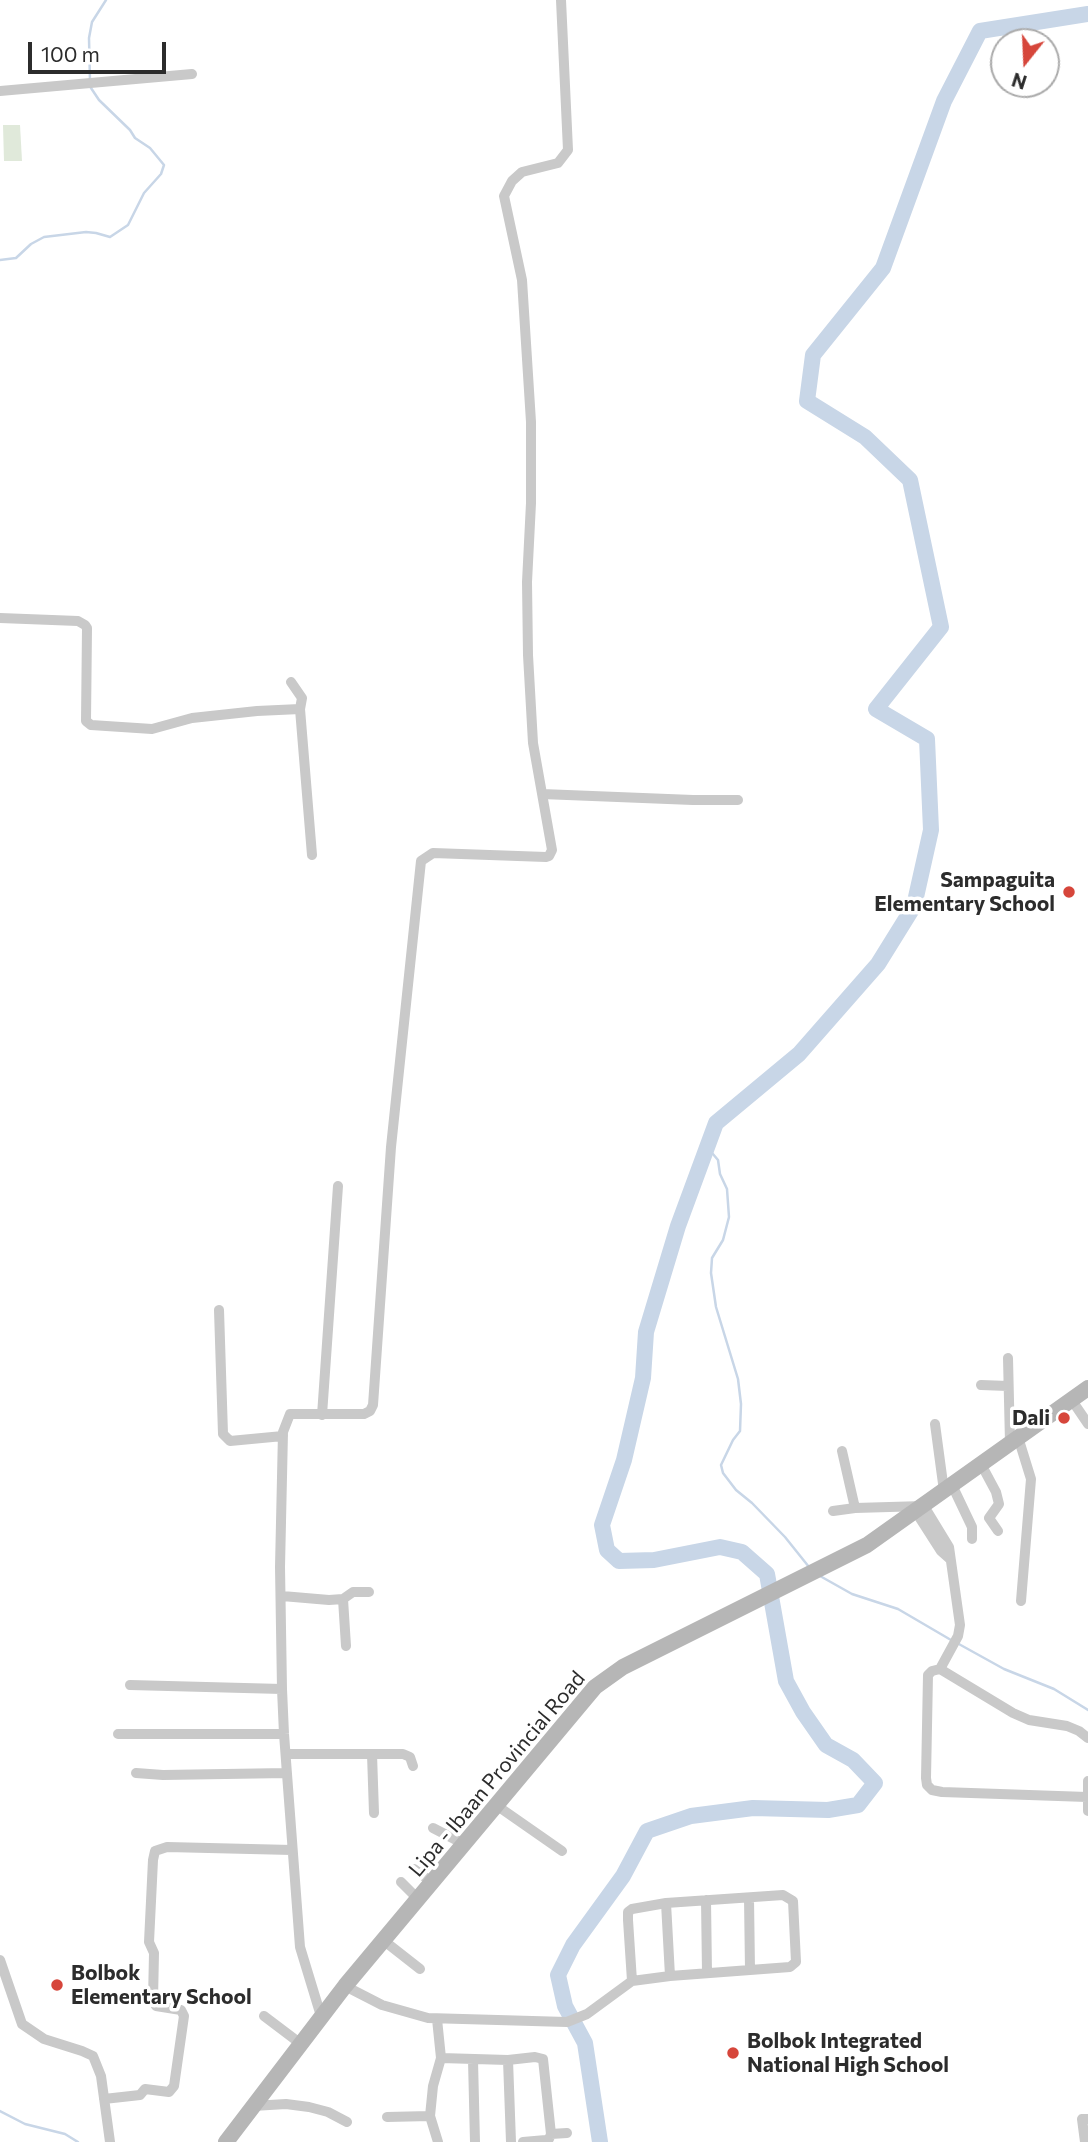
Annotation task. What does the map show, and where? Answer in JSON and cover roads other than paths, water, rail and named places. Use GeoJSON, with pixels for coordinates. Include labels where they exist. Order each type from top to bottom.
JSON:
{"type":"FeatureCollection","features":[{"type":"Feature","properties":{"kind":"main road","name":"Lipa - Ibaan Provincial Road"},"geometry":{"type":"LineString","coordinates":[[226,2142],[345,1986],[595,1687],[623,1667],[867,1545],[1088,1388]]}},
{"type":"Feature","properties":{"kind":"street"},"geometry":{"type":"LineString","coordinates":[[321,2016],[300,1947],[284,1734],[280,1567],[283,1436],[290,1415],[364,1414],[370,1411],[373,1405],[391,1147],[421,861],[433,853],[549,856],[552,850],[533,743],[528,655],[531,422],[522,280],[504,196],[512,181],[522,172],[558,163],[568,150],[561,0]]}},
{"type":"Feature","properties":{"kind":"street"},"geometry":{"type":"LineString","coordinates":[[0,90],[192,74]]}},
{"type":"Feature","properties":{"kind":"street"},"geometry":{"type":"LineString","coordinates":[[0,618],[78,621],[85,625],[86,721],[91,725],[152,729],[192,718],[300,709]]}},
{"type":"Feature","properties":{"kind":"street"},"geometry":{"type":"LineString","coordinates":[[291,682],[302,698],[300,709],[313,855]]}},
{"type":"Feature","properties":{"kind":"street"},"geometry":{"type":"LineString","coordinates":[[542,794],[738,800]]}},
{"type":"Feature","properties":{"kind":"street"},"geometry":{"type":"LineString","coordinates":[[322,1415],[338,1186]]}},
{"type":"Feature","properties":{"kind":"street"},"geometry":{"type":"LineString","coordinates":[[219,1310],[223,1434],[230,1441],[283,1436]]}},
{"type":"Feature","properties":{"kind":"street"},"geometry":{"type":"LineString","coordinates":[[1008,1358],[1014,1440],[1031,1479],[1021,1601]]}},
{"type":"Feature","properties":{"kind":"street"},"geometry":{"type":"LineString","coordinates":[[981,1385],[1008,1386]]}},
{"type":"Feature","properties":{"kind":"street"},"geometry":{"type":"LineString","coordinates":[[1071,1398],[1088,1424]]}},
{"type":"Feature","properties":{"kind":"street"},"geometry":{"type":"LineString","coordinates":[[934,1424],[948,1488],[972,1527],[972,1539]]}},
{"type":"Feature","properties":{"kind":"street"},"geometry":{"type":"LineString","coordinates":[[842,1451],[855,1508]]}},
{"type":"Feature","properties":{"kind":"street"},"geometry":{"type":"LineString","coordinates":[[981,1464],[996,1492],[999,1504],[989,1518],[998,1531]]}},
{"type":"Feature","properties":{"kind":"street"},"geometry":{"type":"LineString","coordinates":[[833,1511],[855,1508],[920,1509],[949,1547],[960,1625],[940,1669]]}},
{"type":"Feature","properties":{"kind":"street"},"geometry":{"type":"LineString","coordinates":[[282,1596],[329,1600],[343,1599],[353,1592],[369,1592]]}},
{"type":"Feature","properties":{"kind":"street"},"geometry":{"type":"LineString","coordinates":[[343,1599],[346,1646]]}},
{"type":"Feature","properties":{"kind":"street"},"geometry":{"type":"LineString","coordinates":[[1087,1797],[932,1790],[927,1785],[928,1675],[940,1669],[1013,1713],[1029,1720],[1067,1726],[1088,1738]]}},
{"type":"Feature","properties":{"kind":"street"},"geometry":{"type":"LineString","coordinates":[[130,1685],[282,1689]]}},
{"type":"Feature","properties":{"kind":"street"},"geometry":{"type":"LineString","coordinates":[[118,1734],[284,1734]]}},
{"type":"Feature","properties":{"kind":"street"},"geometry":{"type":"LineString","coordinates":[[286,1754],[407,1755],[413,1766]]}},
{"type":"Feature","properties":{"kind":"street"},"geometry":{"type":"LineString","coordinates":[[372,1754],[374,1813]]}},
{"type":"Feature","properties":{"kind":"street"},"geometry":{"type":"LineString","coordinates":[[136,1773],[287,1773]]}},
{"type":"Feature","properties":{"kind":"street"},"geometry":{"type":"LineString","coordinates":[[1088,1781],[1088,1811]]}},
{"type":"Feature","properties":{"kind":"street"},"geometry":{"type":"LineString","coordinates":[[496,1805],[562,1851]]}},
{"type":"Feature","properties":{"kind":"street"},"geometry":{"type":"LineString","coordinates":[[433,1828],[464,1844]]}},
{"type":"Feature","properties":{"kind":"street"},"geometry":{"type":"LineString","coordinates":[[104,2099],[140,2095],[145,2089],[169,2092],[174,2086],[184,2016],[181,2010],[156,2006],[153,2000],[154,1953],[149,1942],[155,1851],[167,1847],[292,1850]]}},
{"type":"Feature","properties":{"kind":"street"},"geometry":{"type":"LineString","coordinates":[[414,1869],[433,1883]]}},
{"type":"Feature","properties":{"kind":"street"},"geometry":{"type":"LineString","coordinates":[[401,1882],[418,1900]]}},
{"type":"Feature","properties":{"kind":"street"},"geometry":{"type":"LineString","coordinates":[[345,1986],[382,2006],[437,2019],[567,2022],[587,2014],[632,1981],[790,1967],[796,1962],[793,1901],[783,1895],[706,1900],[640,1907],[628,1912],[632,1981]]}},
{"type":"Feature","properties":{"kind":"street"},"geometry":{"type":"LineString","coordinates":[[749,1898],[750,1970]]}},
{"type":"Feature","properties":{"kind":"street"},"geometry":{"type":"LineString","coordinates":[[706,1900],[707,1973]]}},
{"type":"Feature","properties":{"kind":"street"},"geometry":{"type":"LineString","coordinates":[[666,1903],[670,1976]]}},
{"type":"Feature","properties":{"kind":"street"},"geometry":{"type":"LineString","coordinates":[[383,1940],[421,1969]]}},
{"type":"Feature","properties":{"kind":"street"},"geometry":{"type":"LineString","coordinates":[[0,1960],[22,2024],[44,2039],[93,2056],[101,2076],[110,2142]]}},
{"type":"Feature","properties":{"kind":"street"},"geometry":{"type":"LineString","coordinates":[[264,2016],[301,2045]]}},
{"type":"Feature","properties":{"kind":"street"},"geometry":{"type":"LineString","coordinates":[[437,2019],[442,2058],[433,2086],[430,2116],[438,2142]]}},
{"type":"Feature","properties":{"kind":"street"},"geometry":{"type":"LineString","coordinates":[[442,2058],[508,2060],[535,2057],[545,2062],[551,2134],[546,2140],[523,2142]]}},
{"type":"Feature","properties":{"kind":"street"},"geometry":{"type":"LineString","coordinates":[[473,2060],[475,2142]]}},
{"type":"Feature","properties":{"kind":"street"},"geometry":{"type":"LineString","coordinates":[[508,2060],[511,2142]]}},
{"type":"Feature","properties":{"kind":"street"},"geometry":{"type":"LineString","coordinates":[[253,2106],[286,2104],[309,2107],[328,2112],[347,2122]]}},
{"type":"Feature","properties":{"kind":"street"},"geometry":{"type":"LineString","coordinates":[[387,2117],[430,2116]]}},
{"type":"Feature","properties":{"kind":"street"},"geometry":{"type":"LineString","coordinates":[[1085,2142],[1082,2119],[1088,2119]]}},
{"type":"Feature","properties":{"kind":"street"},"geometry":{"type":"LineString","coordinates":[[551,2134],[567,2133]]}},
{"type":"Feature","properties":{"kind":"waterway"},"geometry":{"type":"LineString","coordinates":[[90,81],[89,38],[92,22],[106,0]]}},
{"type":"Feature","properties":{"kind":"waterway"},"geometry":{"type":"LineString","coordinates":[[600,2142],[585,2043],[565,2006],[558,1975],[573,1945],[623,1876],[647,1831],[691,1816],[753,1808],[828,1810],[858,1805],[875,1783],[853,1760],[826,1745],[786,1681],[767,1574],[742,1552],[720,1547],[654,1560],[619,1561],[607,1550],[602,1525],[624,1460],[643,1378],[646,1332],[678,1226],[716,1123],[799,1054],[878,964],[914,906],[931,830],[927,739],[876,709],[941,627],[910,480],[865,437],[807,401],[813,355],[883,268],[944,101],[980,31],[1088,14]]}},
{"type":"Feature","properties":{"kind":"waterway"},"geometry":{"type":"LineString","coordinates":[[0,260],[16,258],[31,244],[44,237],[86,232],[110,237],[128,225],[144,193],[161,174],[164,165],[150,148],[135,138],[91,88]]}},
{"type":"Feature","properties":{"kind":"waterway"},"geometry":{"type":"LineString","coordinates":[[707,1147],[718,1160],[720,1174],[727,1189],[729,1217],[723,1240],[712,1258],[711,1273],[716,1307],[738,1379],[741,1404],[740,1431],[721,1465],[723,1473],[736,1490],[785,1537],[809,1567]]}},
{"type":"Feature","properties":{"kind":"waterway"},"geometry":{"type":"LineString","coordinates":[[820,1576],[852,1594],[898,1609],[951,1640]]}},
{"type":"Feature","properties":{"kind":"waterway"},"geometry":{"type":"LineString","coordinates":[[957,1643],[1004,1669],[1054,1689],[1088,1710]]}},
{"type":"Feature","properties":{"kind":"waterway"},"geometry":{"type":"LineString","coordinates":[[0,2111],[25,2124],[65,2134],[78,2142]]}},
{"type":"Feature","properties":{"kind":"place","name":"Sampaguita Elementary School"},"geometry":{"type":"Point","coordinates":[1069,892]}},
{"type":"Feature","properties":{"kind":"place","name":"Dali"},"geometry":{"type":"Point","coordinates":[1064,1418]}},
{"type":"Feature","properties":{"kind":"place","name":"Bolbok Elementary School"},"geometry":{"type":"Point","coordinates":[57,1985]}},
{"type":"Feature","properties":{"kind":"place","name":"Bolbok Integrated National High School"},"geometry":{"type":"Point","coordinates":[733,2053]}}]}
